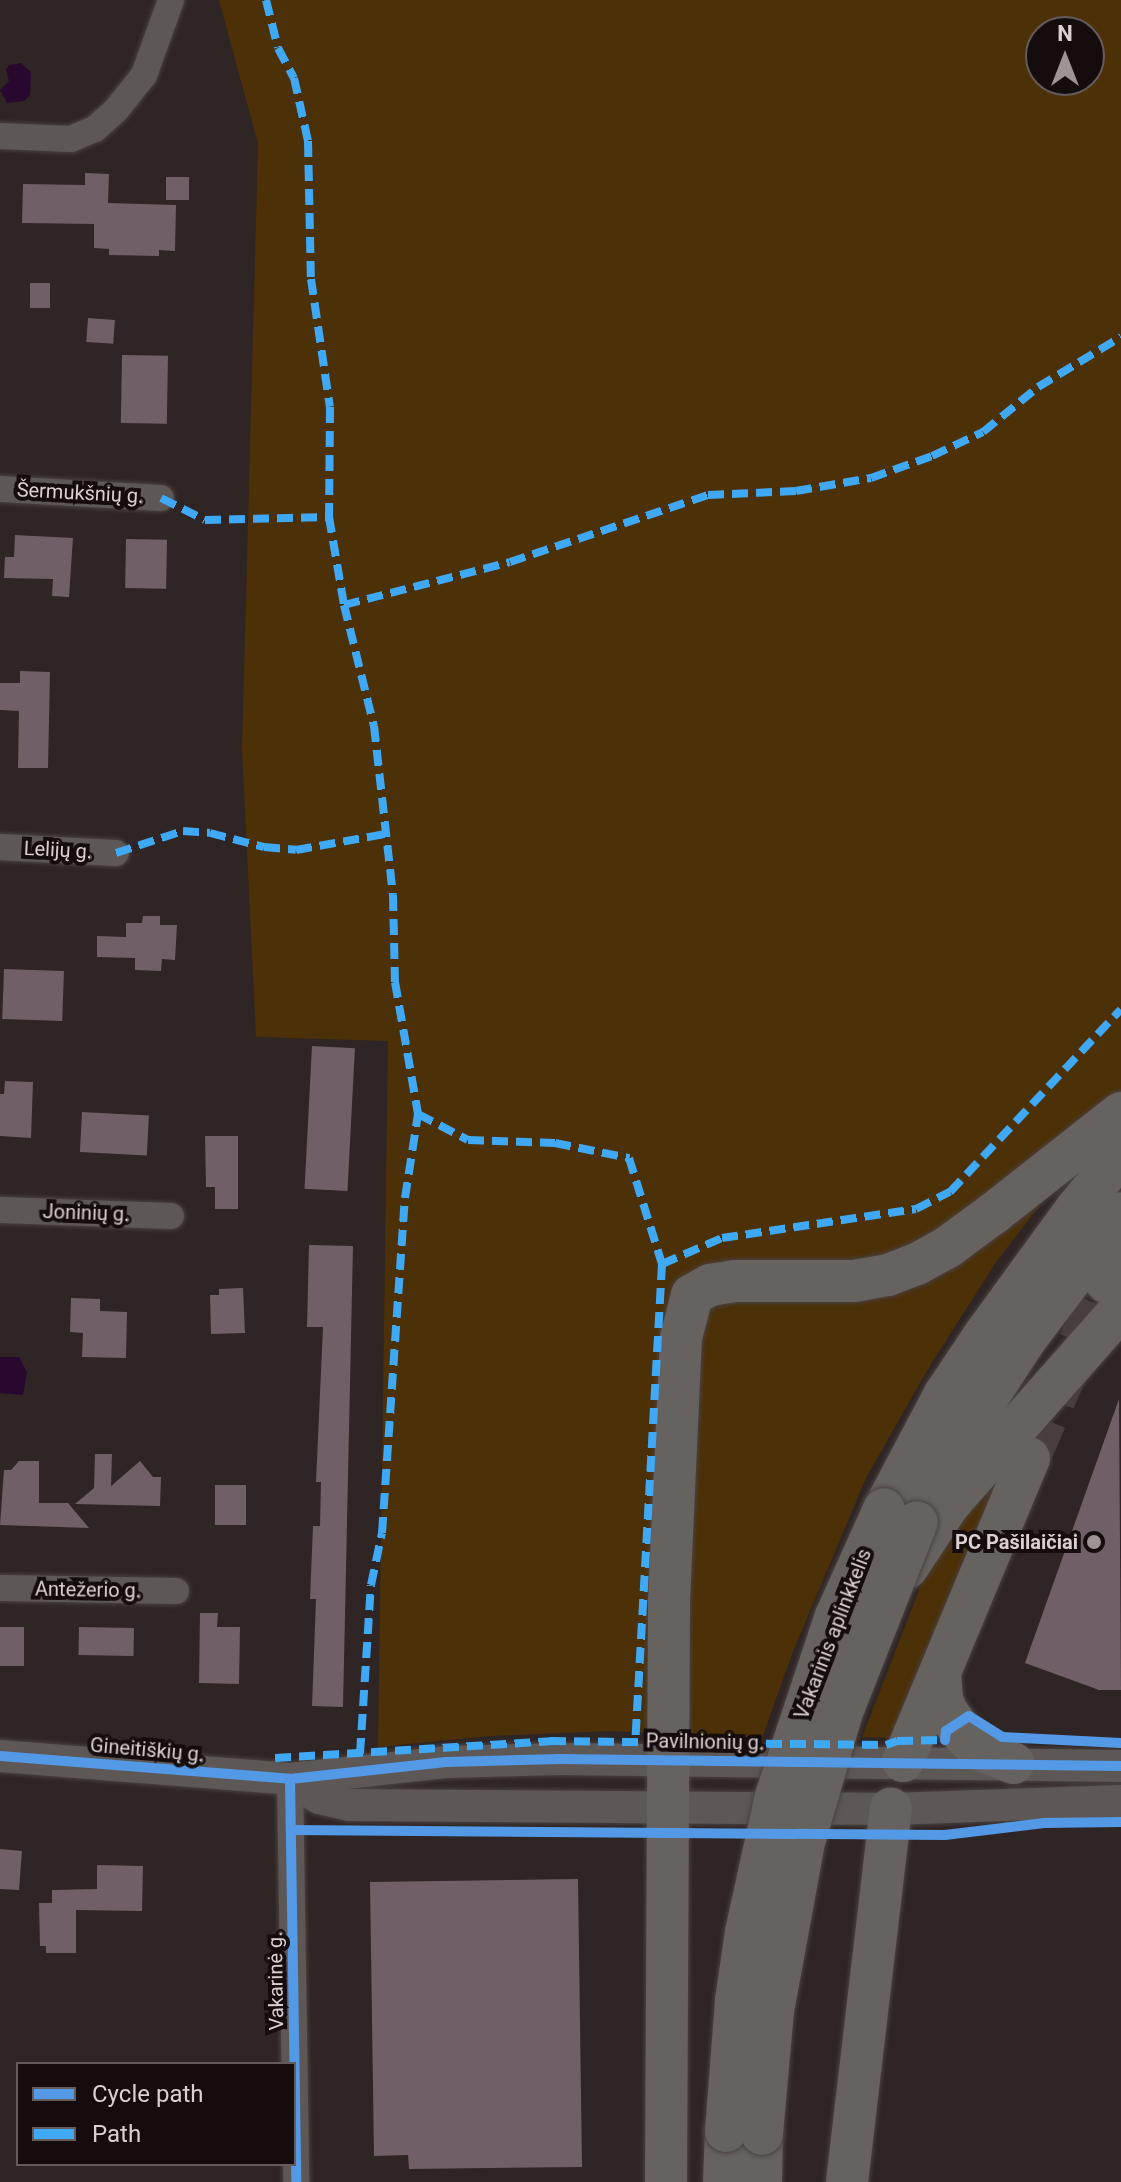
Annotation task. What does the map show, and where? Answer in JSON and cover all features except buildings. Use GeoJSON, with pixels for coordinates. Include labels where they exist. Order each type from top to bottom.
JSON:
{"type":"FeatureCollection","features":[{"type":"Feature","properties":{"kind":"highway"},"geometry":{"type":"LineString","coordinates":[[666,2182],[668,1760],[675,1443],[681,1338],[692,1295],[710,1285],[734,1281],[854,1281],[888,1275],[917,1264],[994,1213],[1121,1113]]}},
{"type":"Feature","properties":{"kind":"highway","name":"Vakarinis aplinkkelis"},"geometry":{"type":"LineString","coordinates":[[724,2182],[744,2132],[773,2011],[804,1842],[842,1712],[911,1521],[945,1394],[1077,1208],[1121,1155]]}},
{"type":"Feature","properties":{"kind":"highway","name":"Vakarinis aplinkkelis"},"geometry":{"type":"LineString","coordinates":[[761,2182],[744,2132],[735,2014],[746,1932],[776,1796],[836,1616],[911,1521],[1000,1377],[1073,1273],[1121,1213]]}},
{"type":"Feature","properties":{"kind":"highway"},"geometry":{"type":"LineString","coordinates":[[911,1521],[949,1504],[1116,1283]]}},
{"type":"Feature","properties":{"kind":"highway"},"geometry":{"type":"LineString","coordinates":[[903,1761],[1029,1458]]}},
{"type":"Feature","properties":{"kind":"highway"},"geometry":{"type":"LineString","coordinates":[[940,1675],[942,1699],[961,1732],[981,1750],[1014,1763]]}},
{"type":"Feature","properties":{"kind":"highway"},"geometry":{"type":"LineString","coordinates":[[847,2182],[877,1809]]}},
{"type":"Feature","properties":{"kind":"street"},"geometry":{"type":"LineString","coordinates":[[0,136],[71,139],[95,129],[116,110],[144,75],[171,0]]}},
{"type":"Feature","properties":{"kind":"street","name":"Šermukšnių g."},"geometry":{"type":"LineString","coordinates":[[0,489],[161,498]]}},
{"type":"Feature","properties":{"kind":"street","name":"Lelijų g."},"geometry":{"type":"LineString","coordinates":[[0,847],[116,853]]}},
{"type":"Feature","properties":{"kind":"street","name":"Joninių g."},"geometry":{"type":"LineString","coordinates":[[0,1210],[171,1216]]}},
{"type":"Feature","properties":{"kind":"street","name":"Antežerio g."},"geometry":{"type":"LineString","coordinates":[[0,1588],[176,1591]]}},
{"type":"Feature","properties":{"kind":"street","name":"Gineitiškių g."},"geometry":{"type":"LineString","coordinates":[[0,1756],[290,1779]]}},
{"type":"Feature","properties":{"kind":"street"},"geometry":{"type":"LineString","coordinates":[[877,1809],[903,1761]]}},
{"type":"Feature","properties":{"kind":"street","name":"Pavilnionių g."},"geometry":{"type":"LineString","coordinates":[[290,1779],[446,1762],[903,1761],[1121,1766]]}},
{"type":"Feature","properties":{"kind":"street"},"geometry":{"type":"LineString","coordinates":[[290,1779],[319,1798],[349,1805],[877,1809],[1121,1801]]}},
{"type":"Feature","properties":{"kind":"street","name":"Vakarinė g."},"geometry":{"type":"LineString","coordinates":[[290,1779],[294,2062]]}},
{"type":"Feature","properties":{"kind":"shaded area"},"geometry":{"type":"Polygon","coordinates":[[[219,0],[1121,0],[1121,1101],[996,1262],[928,1369],[866,1478],[792,1654],[762,1738],[611,1731],[489,1736],[378,1747],[388,1041],[256,1037],[242,749],[258,144],[219,0]]]}},
{"type":"Feature","properties":{"kind":"shaded area"},"geometry":{"type":"Polygon","coordinates":[[[21,63],[31,72],[30,95],[24,101],[7,103],[0,90],[9,81],[6,70],[9,65],[21,63]]]}},
{"type":"Feature","properties":{"kind":"shaded area"},"geometry":{"type":"Polygon","coordinates":[[[0,1357],[19,1357],[27,1372],[23,1395],[0,1393],[0,1357]]]}},
{"type":"Feature","properties":{"kind":"shaded area"},"geometry":{"type":"Polygon","coordinates":[[[1015,1453],[894,1738],[862,1737],[930,1562],[1015,1453]]]}},
{"type":"Feature","properties":{"kind":"tunnel"},"geometry":{"type":"LineString","coordinates":[[1029,1458],[1106,1282]]}},
{"type":"Feature","properties":{"kind":"marked path"},"geometry":{"type":"LineString","coordinates":[[266,0],[278,48],[294,78],[308,141],[311,279],[330,407],[329,517],[344,605],[374,726],[393,895],[395,982],[418,1114]]}},
{"type":"Feature","properties":{"kind":"marked path"},"geometry":{"type":"LineString","coordinates":[[344,605],[510,562],[708,495],[796,491],[871,478],[932,456],[983,432],[1038,387],[1121,337]]}},
{"type":"Feature","properties":{"kind":"marked path"},"geometry":{"type":"LineString","coordinates":[[161,498],[205,520],[329,517]]}},
{"type":"Feature","properties":{"kind":"marked path"},"geometry":{"type":"LineString","coordinates":[[116,853],[183,831],[210,833],[264,847],[296,850],[385,834]]}},
{"type":"Feature","properties":{"kind":"marked path"},"geometry":{"type":"LineString","coordinates":[[662,1264],[722,1238],[916,1209],[950,1192],[1121,1009]]}},
{"type":"Feature","properties":{"kind":"marked path"},"geometry":{"type":"LineString","coordinates":[[360,1754],[371,1585],[382,1533],[405,1198],[418,1114],[468,1140],[555,1143],[629,1158],[662,1264],[635,1742]]}},
{"type":"Feature","properties":{"kind":"marked path"},"geometry":{"type":"LineString","coordinates":[[275,1758],[550,1741],[886,1745],[897,1741],[945,1740],[946,1736]]}},
{"type":"Feature","properties":{"kind":"cycle path"},"geometry":{"type":"LineString","coordinates":[[945,1740],[946,1731],[969,1716],[1002,1737],[1121,1743]]}},
{"type":"Feature","properties":{"kind":"cycle path"},"geometry":{"type":"LineString","coordinates":[[0,1756],[290,1779],[446,1762],[560,1759],[1121,1766]]}},
{"type":"Feature","properties":{"kind":"cycle path"},"geometry":{"type":"LineString","coordinates":[[290,1779],[294,2062]]}},
{"type":"Feature","properties":{"kind":"cycle path"},"geometry":{"type":"LineString","coordinates":[[291,1830],[945,1835],[1044,1823],[1121,1822]]}},
{"type":"Feature","properties":{"kind":"cycle path"},"geometry":{"type":"LineString","coordinates":[[296,2166],[296,2182]]}},
{"type":"Feature","properties":{"kind":"place","name":"PC Pašilaičiai"},"geometry":{"type":"Point","coordinates":[1094,1542]}}]}
